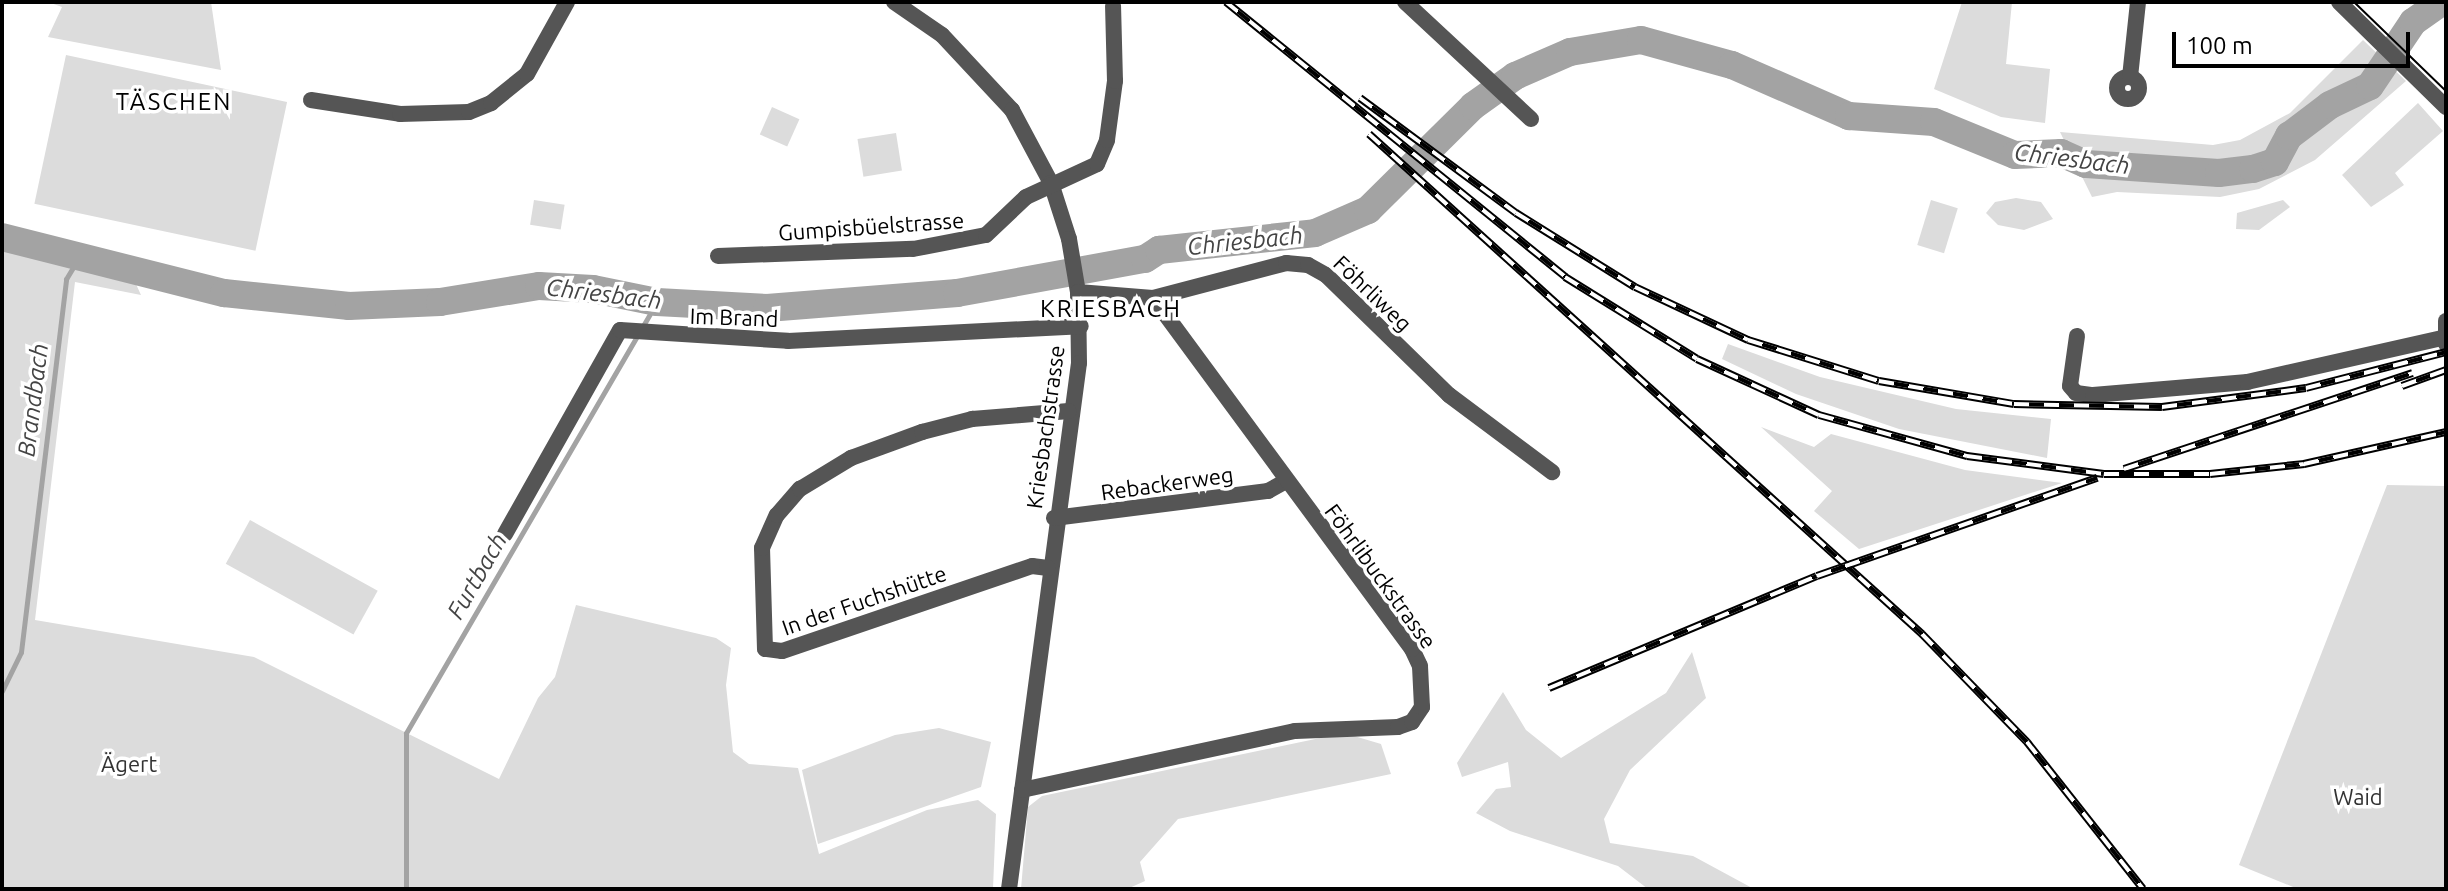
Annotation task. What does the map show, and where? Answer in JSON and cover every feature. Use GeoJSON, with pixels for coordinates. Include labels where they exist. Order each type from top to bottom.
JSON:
{"type":"FeatureCollection","features":[{"type":"Feature","properties":{"kind":"street"},"geometry":{"type":"LineString","coordinates":[[311,100],[400,114],[469,112],[491,103],[527,74],[567,2]]}},
{"type":"Feature","properties":{"kind":"street"},"geometry":{"type":"LineString","coordinates":[[894,2],[942,35],[991,84],[1026,132],[1051,183],[1097,164],[1107,140],[1118,50],[1113,6]]}},
{"type":"Feature","properties":{"kind":"street"},"geometry":{"type":"LineString","coordinates":[[1405,2],[1531,119]]}},
{"type":"Feature","properties":{"kind":"street"},"geometry":{"type":"LineString","coordinates":[[2130,77],[2138,2]]}},
{"type":"Feature","properties":{"kind":"street"},"geometry":{"type":"LineString","coordinates":[[2339,2],[2408,66],[2446,107]]}},
{"type":"Feature","properties":{"kind":"street","name":"Kriesbachstrasse"},"geometry":{"type":"LineString","coordinates":[[1009,889],[1054,518],[1081,326],[1070,244],[1051,183]]}},
{"type":"Feature","properties":{"kind":"street","name":"Gumpisbüelstrasse"},"geometry":{"type":"LineString","coordinates":[[718,256],[825,255],[964,243],[986,235],[1026,197],[1051,183]]}},
{"type":"Feature","properties":{"kind":"street","name":"Föhrliweg"},"geometry":{"type":"LineString","coordinates":[[1077,288],[1153,298],[1286,263],[1318,269],[1449,395],[1552,472]]}},
{"type":"Feature","properties":{"kind":"street","name":"Föhrlibuckstrasse"},"geometry":{"type":"LineString","coordinates":[[1022,790],[1295,731],[1387,728],[1412,722],[1422,707],[1424,687],[1412,649],[1284,482],[1153,298]]}},
{"type":"Feature","properties":{"kind":"street","name":"Im Brand"},"geometry":{"type":"LineString","coordinates":[[505,534],[620,330],[788,341],[1081,326]]}},
{"type":"Feature","properties":{"kind":"street"},"geometry":{"type":"LineString","coordinates":[[2077,336],[2070,386],[2076,393],[2093,395],[2247,382],[2445,334]]}},
{"type":"Feature","properties":{"kind":"street","name":"In der Fuchshütte"},"geometry":{"type":"LineString","coordinates":[[1048,568],[1032,566],[782,651],[765,649],[762,548],[777,515],[800,489],[851,458],[934,428],[1030,411],[1069,411]]}},
{"type":"Feature","properties":{"kind":"street","name":"Rebackerweg"},"geometry":{"type":"LineString","coordinates":[[1054,518],[1268,491],[1284,482]]}},
{"type":"Feature","properties":{"kind":"green space"},"geometry":{"type":"Polygon","coordinates":[[[48,2],[211,2],[221,70],[48,37],[62,7],[48,2]]]}},
{"type":"Feature","properties":{"kind":"green space"},"geometry":{"type":"Polygon","coordinates":[[[1962,2],[2012,2],[2006,64],[2050,69],[2045,123],[2001,117],[1934,89],[1962,2]]]}},
{"type":"Feature","properties":{"kind":"green space"},"geometry":{"type":"Polygon","coordinates":[[[2363,40],[2406,81],[2315,160],[2259,189],[2220,197],[2117,192],[2092,197],[2060,132],[2213,145],[2240,140],[2290,113],[2363,40]]]}},
{"type":"Feature","properties":{"kind":"green space"},"geometry":{"type":"Polygon","coordinates":[[[66,55],[287,102],[255,251],[34,204],[66,55]]]}},
{"type":"Feature","properties":{"kind":"green space"},"geometry":{"type":"Polygon","coordinates":[[[2418,103],[2443,131],[2395,173],[2404,185],[2371,207],[2342,175],[2418,103]]]}},
{"type":"Feature","properties":{"kind":"green space"},"geometry":{"type":"Polygon","coordinates":[[[772,107],[799,119],[787,147],[760,134],[772,107]]]}},
{"type":"Feature","properties":{"kind":"green space"},"geometry":{"type":"Polygon","coordinates":[[[896,133],[902,171],[863,177],[857,139],[896,133]]]}},
{"type":"Feature","properties":{"kind":"green space"},"geometry":{"type":"Polygon","coordinates":[[[2016,198],[2041,202],[2053,219],[2024,230],[1998,225],[1986,213],[1995,202],[2016,198]]]}},
{"type":"Feature","properties":{"kind":"green space"},"geometry":{"type":"Polygon","coordinates":[[[534,200],[565,205],[561,230],[530,225],[534,200]]]}},
{"type":"Feature","properties":{"kind":"green space"},"geometry":{"type":"Polygon","coordinates":[[[1931,200],[1958,208],[1944,253],[1917,245],[1931,200]]]}},
{"type":"Feature","properties":{"kind":"green space"},"geometry":{"type":"Polygon","coordinates":[[[2283,200],[2290,207],[2259,230],[2236,229],[2237,213],[2283,200]]]}},
{"type":"Feature","properties":{"kind":"green space","name":"Ägert"},"geometry":{"type":"Polygon","coordinates":[[[2,248],[135,282],[141,295],[75,282],[35,620],[254,657],[499,779],[538,698],[555,677],[576,605],[716,638],[731,648],[726,685],[733,752],[749,764],[798,768],[819,854],[927,810],[978,800],[996,814],[993,889],[2,889],[2,248]]]}},
{"type":"Feature","properties":{"kind":"green space"},"geometry":{"type":"Polygon","coordinates":[[[1728,344],[1820,377],[1956,409],[2051,419],[2047,458],[1899,429],[1796,394],[1722,359],[1728,344]]]}},
{"type":"Feature","properties":{"kind":"green space"},"geometry":{"type":"Polygon","coordinates":[[[1761,427],[1814,447],[1831,434],[1965,470],[2062,483],[1859,549],[1814,511],[1832,491],[1761,427]]]}},
{"type":"Feature","properties":{"kind":"green space","name":"Waid"},"geometry":{"type":"Polygon","coordinates":[[[2387,485],[2446,486],[2446,889],[2298,889],[2239,865],[2387,485]]]}},
{"type":"Feature","properties":{"kind":"green space"},"geometry":{"type":"Polygon","coordinates":[[[250,520],[378,591],[353,635],[226,564],[250,520]]]}},
{"type":"Feature","properties":{"kind":"green space"},"geometry":{"type":"Polygon","coordinates":[[[1692,652],[1706,698],[1630,770],[1604,819],[1610,843],[1693,856],[1754,889],[1648,889],[1618,866],[1510,831],[1476,813],[1496,789],[1511,787],[1508,762],[1462,777],[1457,763],[1503,692],[1526,730],[1561,758],[1666,693],[1692,652]]]}},
{"type":"Feature","properties":{"kind":"green space"},"geometry":{"type":"Polygon","coordinates":[[[939,728],[991,742],[981,787],[818,844],[802,770],[895,735],[939,728]]]}},
{"type":"Feature","properties":{"kind":"green space"},"geometry":{"type":"Polygon","coordinates":[[[1344,733],[1381,744],[1391,774],[1178,819],[1140,862],[1145,881],[1127,889],[1021,889],[1028,807],[1042,796],[1344,733]]]}},
{"type":"Feature","properties":{"kind":"waterway","name":"Chriesbach"},"geometry":{"type":"LineString","coordinates":[[2,237],[224,293],[349,306],[440,302],[539,286],[593,289],[657,302],[767,308],[957,293],[1145,259],[1159,250],[1315,233],[1368,210],[1473,106],[1515,76],[1570,52],[1641,40],[1732,65],[1849,116],[1934,122],[2015,155],[2061,153],[2086,164],[2219,173],[2253,169],[2275,162],[2289,136],[2330,105],[2370,86],[2413,22],[2442,2]]}},
{"type":"Feature","properties":{"kind":"waterway","name":"Brandbach"},"geometry":{"type":"LineString","coordinates":[[2,691],[21,652],[66,279],[80,256]]}},
{"type":"Feature","properties":{"kind":"waterway","name":"Furtbach"},"geometry":{"type":"LineString","coordinates":[[406,889],[406,733],[657,302]]}},
{"type":"Feature","properties":{"kind":"tram line"},"geometry":{"type":"LineString","coordinates":[[2354,2],[2446,91]]}},
{"type":"Feature","properties":{"kind":"railway"},"geometry":{"type":"LineString","coordinates":[[1226,2],[1565,277],[1697,359],[1819,415],[1967,456],[2104,474],[2210,474],[2304,464],[2446,432]]}},
{"type":"Feature","properties":{"kind":"railway"},"geometry":{"type":"LineString","coordinates":[[1360,98],[1516,213],[1635,287],[1748,340],[1879,381],[2014,404],[2162,407],[2306,388],[2446,352]]}},
{"type":"Feature","properties":{"kind":"railway"},"geometry":{"type":"LineString","coordinates":[[1369,134],[1922,634],[2027,742],[2143,889]]}},
{"type":"Feature","properties":{"kind":"railway"},"geometry":{"type":"LineString","coordinates":[[2402,386],[2446,370]]}},
{"type":"Feature","properties":{"kind":"railway"},"geometry":{"type":"LineString","coordinates":[[2124,469],[2412,373]]}},
{"type":"Feature","properties":{"kind":"railway"},"geometry":{"type":"LineString","coordinates":[[1549,688],[1817,576],[2097,478]]}},
{"type":"Feature","properties":{"kind":"district","name":"TÄSCHEN"},"geometry":{"type":"Point","coordinates":[174,102]}},
{"type":"Feature","properties":{"kind":"district","name":"KRIESBACH"},"geometry":{"type":"Point","coordinates":[1111,309]}}]}
